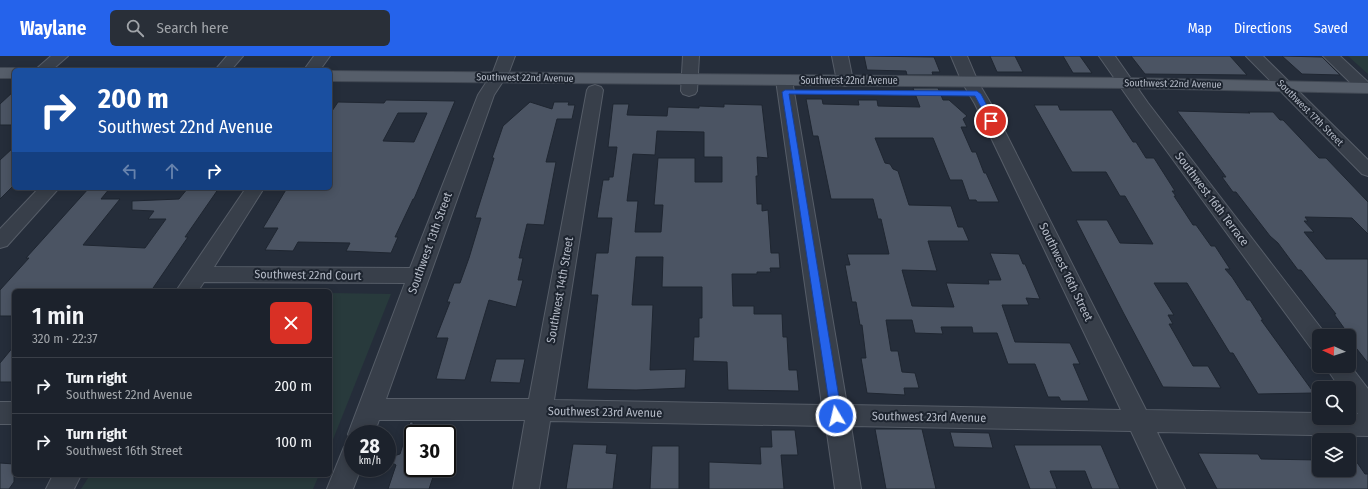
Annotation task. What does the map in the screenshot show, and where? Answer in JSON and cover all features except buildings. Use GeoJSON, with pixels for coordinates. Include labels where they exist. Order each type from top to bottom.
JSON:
{"type":"FeatureCollection","features":[{"type":"Feature","properties":{"kind":"main road"},"geometry":{"type":"LineString","coordinates":[[0,73],[12,73]]}},
{"type":"Feature","properties":{"kind":"main road","name":"Southwest 22nd Avenue"},"geometry":{"type":"LineString","coordinates":[[332,76],[493,83],[595,90],[690,85]]}},
{"type":"Feature","properties":{"kind":"main road","name":"Southwest 22nd Avenue"},"geometry":{"type":"LineString","coordinates":[[785,86],[845,81],[974,88]]}},
{"type":"Feature","properties":{"kind":"main road","name":"Southwest 22nd Avenue"},"geometry":{"type":"LineString","coordinates":[[332,88],[493,83],[1131,89],[1283,86],[1367,92]]}},
{"type":"Feature","properties":{"kind":"main road"},"geometry":{"type":"LineString","coordinates":[[0,85],[12,85]]}},
{"type":"Feature","properties":{"kind":"main road","name":"Southwest 22nd Avenue"},"geometry":{"type":"LineString","coordinates":[[1131,89],[1295,98],[1367,92]]}},
{"type":"Feature","properties":{"kind":"street"},"geometry":{"type":"LineString","coordinates":[[45,68],[60,56]]}},
{"type":"Feature","properties":{"kind":"street"},"geometry":{"type":"LineString","coordinates":[[225,68],[235,56]]}},
{"type":"Feature","properties":{"kind":"street"},"geometry":{"type":"LineString","coordinates":[[314,68],[322,56]]}},
{"type":"Feature","properties":{"kind":"street","name":"Southwest 13th Street"},"geometry":{"type":"LineString","coordinates":[[364,425],[418,276],[493,83],[507,56]]}},
{"type":"Feature","properties":{"kind":"street"},"geometry":{"type":"LineString","coordinates":[[690,85],[691,56]]}},
{"type":"Feature","properties":{"kind":"street"},"geometry":{"type":"LineString","coordinates":[[840,56],[845,81]]}},
{"type":"Feature","properties":{"kind":"street","name":"Southwest 16th Street"},"geometry":{"type":"LineString","coordinates":[[959,56],[1172,489]]}},
{"type":"Feature","properties":{"kind":"street","name":"Southwest 16th Terrace"},"geometry":{"type":"LineString","coordinates":[[1107,56],[1312,333]]}},
{"type":"Feature","properties":{"kind":"street","name":"Southwest 17th Street"},"geometry":{"type":"LineString","coordinates":[[1254,56],[1368,170]]}},
{"type":"Feature","properties":{"kind":"street"},"geometry":{"type":"LineString","coordinates":[[1331,56],[1367,92]]}},
{"type":"Feature","properties":{"kind":"street"},"geometry":{"type":"LineString","coordinates":[[785,86],[848,489]]}},
{"type":"Feature","properties":{"kind":"street","name":"Southwest 14th Street"},"geometry":{"type":"LineString","coordinates":[[526,489],[595,90]]}},
{"type":"Feature","properties":{"kind":"street"},"geometry":{"type":"LineString","coordinates":[[0,241],[48,190]]}},
{"type":"Feature","properties":{"kind":"street"},"geometry":{"type":"LineString","coordinates":[[189,289],[254,190]]}},
{"type":"Feature","properties":{"kind":"street","name":"Southwest 22nd Court"},"geometry":{"type":"LineString","coordinates":[[199,274],[418,276]]}},
{"type":"Feature","properties":{"kind":"street"},"geometry":{"type":"LineString","coordinates":[[1342,373],[1368,408]]}},
{"type":"Feature","properties":{"kind":"street","name":"Southwest 23rd Avenue"},"geometry":{"type":"LineString","coordinates":[[370,409],[539,410],[1368,424]]}},
{"type":"Feature","properties":{"kind":"street"},"geometry":{"type":"LineString","coordinates":[[0,413],[12,413]]}},
{"type":"Feature","properties":{"kind":"street"},"geometry":{"type":"LineString","coordinates":[[59,489],[67,477]]}},
{"type":"Feature","properties":{"kind":"street"},"geometry":{"type":"LineString","coordinates":[[340,489],[345,477]]}},
{"type":"Feature","properties":{"kind":"shaded area"},"geometry":{"type":"Polygon","coordinates":[[[1348,56],[1368,56],[1368,74],[1348,56]]]}},
{"type":"Feature","properties":{"kind":"shaded area"},"geometry":{"type":"Polygon","coordinates":[[[332,293],[391,294],[332,442],[332,293]]]}},
{"type":"Feature","properties":{"kind":"shaded area"},"geometry":{"type":"Polygon","coordinates":[[[89,477],[318,477],[313,489],[81,489],[89,477]]]}},
{"type":"Feature","properties":{"kind":"route"},"geometry":{"type":"LineString","coordinates":[[836,416],[785,92],[977,94],[991,121]]}}]}
